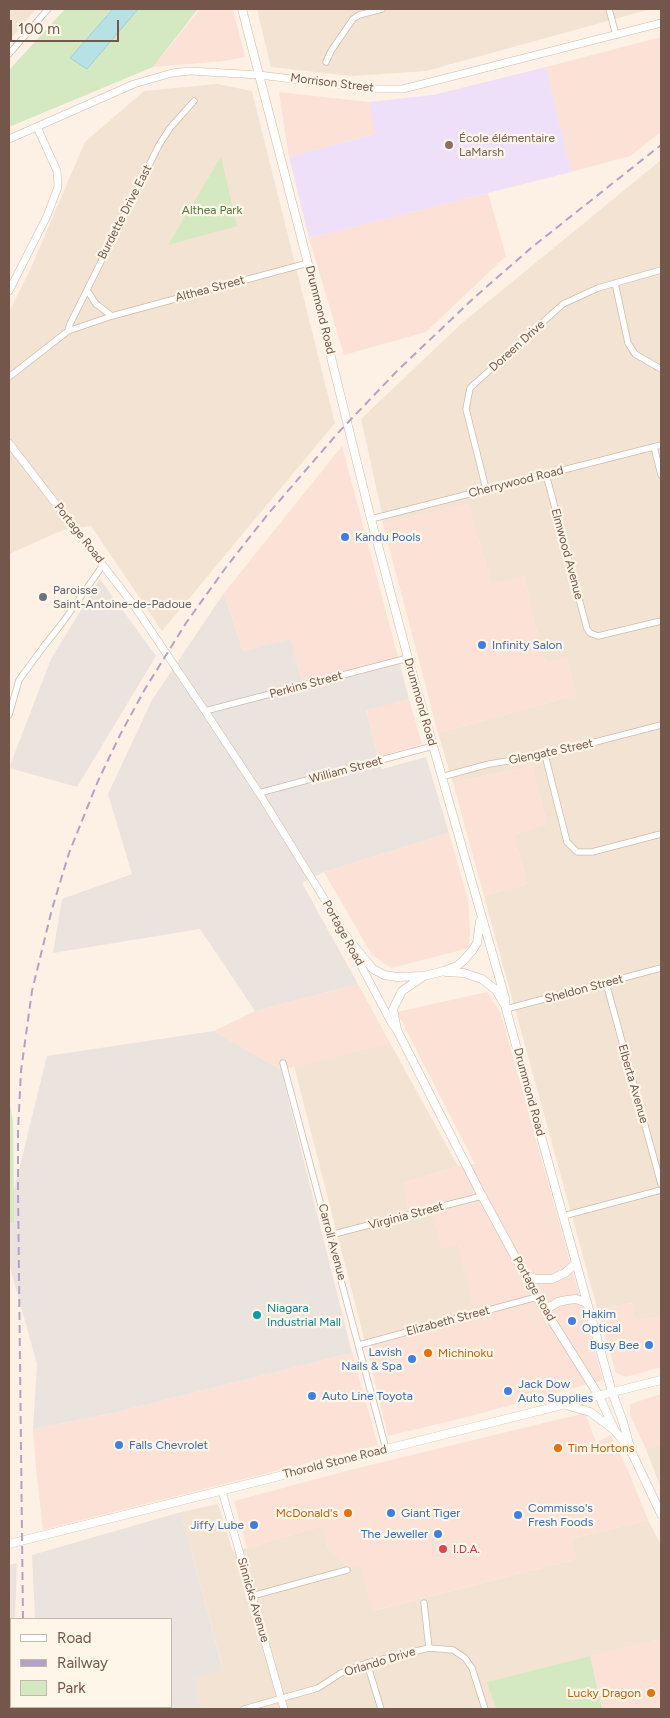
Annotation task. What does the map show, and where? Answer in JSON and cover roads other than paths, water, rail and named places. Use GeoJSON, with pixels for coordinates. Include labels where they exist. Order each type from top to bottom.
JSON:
{"type":"FeatureCollection","features":[{"type":"Feature","properties":{"kind":"main road","name":"Drummond Road"},"geometry":{"type":"LineString","coordinates":[[242,9],[408,658],[505,998],[506,1009],[612,1392]]}},
{"type":"Feature","properties":{"kind":"main road"},"geometry":{"type":"LineString","coordinates":[[345,935],[360,955],[378,972],[397,977],[424,976],[457,966],[472,952],[477,943],[480,914]]}},
{"type":"Feature","properties":{"kind":"main road"},"geometry":{"type":"LineString","coordinates":[[444,971],[464,973],[482,979],[496,990],[506,1009]]}},
{"type":"Feature","properties":{"kind":"main road"},"geometry":{"type":"LineString","coordinates":[[397,1030],[393,1009],[397,1000],[402,991],[424,976]]}},
{"type":"Feature","properties":{"kind":"main road","name":"Portage Road"},"geometry":{"type":"LineString","coordinates":[[397,1030],[482,1196],[537,1297],[599,1396],[615,1430],[631,1450]]}},
{"type":"Feature","properties":{"kind":"main road"},"geometry":{"type":"LineString","coordinates":[[526,1276],[535,1280],[552,1279],[576,1263]]}},
{"type":"Feature","properties":{"kind":"main road"},"geometry":{"type":"LineString","coordinates":[[545,1310],[558,1302],[567,1300],[576,1299],[588,1303]]}},
{"type":"Feature","properties":{"kind":"main road","name":"Thorold Stone Road"},"geometry":{"type":"LineString","coordinates":[[9,1544],[661,1380]]}},
{"type":"Feature","properties":{"kind":"main road","name":"Portage Road"},"geometry":{"type":"LineString","coordinates":[[612,1392],[631,1450],[661,1514]]}},
{"type":"Feature","properties":{"kind":"main road"},"geometry":{"type":"LineString","coordinates":[[564,1405],[590,1412],[615,1430]]}},
{"type":"Feature","properties":{"kind":"street"},"geometry":{"type":"LineString","coordinates":[[326,62],[331,51],[353,19],[359,15],[382,9]]}},
{"type":"Feature","properties":{"kind":"street"},"geometry":{"type":"LineString","coordinates":[[610,9],[616,35]]}},
{"type":"Feature","properties":{"kind":"street"},"geometry":{"type":"LineString","coordinates":[[9,54],[44,10]]}},
{"type":"Feature","properties":{"kind":"street","name":"Morrison Street"},"geometry":{"type":"LineString","coordinates":[[9,139],[134,84],[172,72],[190,71],[259,75],[376,89],[403,89],[661,23]]}},
{"type":"Feature","properties":{"kind":"street","name":"Burdette Drive East"},"geometry":{"type":"LineString","coordinates":[[68,331],[159,146],[170,128],[194,100]]}},
{"type":"Feature","properties":{"kind":"street"},"geometry":{"type":"LineString","coordinates":[[9,291],[47,216],[58,187],[57,171],[37,127]]}},
{"type":"Feature","properties":{"kind":"street","name":"Althea Street"},"geometry":{"type":"LineString","coordinates":[[9,378],[68,331],[112,316],[308,263]]}},
{"type":"Feature","properties":{"kind":"street","name":"Doreen Drive"},"geometry":{"type":"LineString","coordinates":[[486,489],[466,409],[470,388],[563,304],[598,288],[661,270]]}},
{"type":"Feature","properties":{"kind":"street"},"geometry":{"type":"LineString","coordinates":[[615,283],[628,343],[635,354],[661,369]]}},
{"type":"Feature","properties":{"kind":"street"},"geometry":{"type":"LineString","coordinates":[[87,290],[96,304],[112,316]]}},
{"type":"Feature","properties":{"kind":"street","name":"Portage Road"},"geometry":{"type":"LineString","coordinates":[[9,443],[103,564],[205,711],[333,913],[392,1024],[397,1030]]}},
{"type":"Feature","properties":{"kind":"street","name":"Cherrywood Road"},"geometry":{"type":"LineString","coordinates":[[371,519],[661,445]]}},
{"type":"Feature","properties":{"kind":"street"},"geometry":{"type":"LineString","coordinates":[[654,446],[661,475]]}},
{"type":"Feature","properties":{"kind":"street","name":"Elmwood Avenue"},"geometry":{"type":"LineString","coordinates":[[546,474],[587,629],[590,633],[598,636],[661,621]]}},
{"type":"Feature","properties":{"kind":"street"},"geometry":{"type":"LineString","coordinates":[[9,716],[18,680],[63,622],[103,564]]}},
{"type":"Feature","properties":{"kind":"street","name":"Perkins Street"},"geometry":{"type":"LineString","coordinates":[[205,711],[408,658]]}},
{"type":"Feature","properties":{"kind":"street","name":"Glengate Street"},"geometry":{"type":"LineString","coordinates":[[441,777],[489,764],[545,755],[661,725]]}},
{"type":"Feature","properties":{"kind":"street","name":"William Street"},"geometry":{"type":"LineString","coordinates":[[259,794],[433,746]]}},
{"type":"Feature","properties":{"kind":"street"},"geometry":{"type":"LineString","coordinates":[[545,755],[567,842],[577,852],[592,852],[661,834]]}},
{"type":"Feature","properties":{"kind":"street","name":"Sheldon Street"},"geometry":{"type":"LineString","coordinates":[[506,1009],[661,968]]}},
{"type":"Feature","properties":{"kind":"street","name":"Elberta Avenue"},"geometry":{"type":"LineString","coordinates":[[606,983],[661,1184]]}},
{"type":"Feature","properties":{"kind":"street","name":"Carroll Avenue"},"geometry":{"type":"LineString","coordinates":[[283,1063],[386,1449]]}},
{"type":"Feature","properties":{"kind":"street"},"geometry":{"type":"LineString","coordinates":[[563,1216],[661,1190]]}},
{"type":"Feature","properties":{"kind":"street","name":"Virginia Street"},"geometry":{"type":"LineString","coordinates":[[330,1236],[482,1196]]}},
{"type":"Feature","properties":{"kind":"street","name":"Elizabeth Street"},"geometry":{"type":"LineString","coordinates":[[359,1345],[537,1297]]}},
{"type":"Feature","properties":{"kind":"street","name":"Sinnicks Avenue"},"geometry":{"type":"LineString","coordinates":[[222,1491],[284,1709]]}},
{"type":"Feature","properties":{"kind":"street"},"geometry":{"type":"LineString","coordinates":[[252,1596],[347,1570]]}},
{"type":"Feature","properties":{"kind":"street"},"geometry":{"type":"LineString","coordinates":[[424,1603],[428,1648]]}},
{"type":"Feature","properties":{"kind":"street","name":"Orlando Drive"},"geometry":{"type":"LineString","coordinates":[[244,1709],[318,1688],[341,1673],[367,1663],[428,1648],[453,1650],[465,1658],[472,1668],[485,1709]]}},
{"type":"Feature","properties":{"kind":"street"},"geometry":{"type":"LineString","coordinates":[[367,1663],[381,1709]]}},
{"type":"Feature","properties":{"kind":"water"},"geometry":{"type":"Polygon","coordinates":[[[113,9],[138,9],[87,69],[70,58],[113,9]]]}},
{"type":"Feature","properties":{"kind":"railway"},"geometry":{"type":"LineString","coordinates":[[23,1618],[18,1191],[21,1071],[32,991],[52,909],[69,853],[98,781],[145,689],[186,623],[227,566],[268,514],[337,434],[398,370],[476,296],[531,248],[661,145]]}},
{"type":"Feature","properties":{"kind":"place","name":"École élémentaire LaMarsh"},"geometry":{"type":"Point","coordinates":[449,145]}},
{"type":"Feature","properties":{"kind":"place","name":"Kandu Pools"},"geometry":{"type":"Point","coordinates":[345,537]}},
{"type":"Feature","properties":{"kind":"place","name":"Paroisse Saint-Antoine-de-Padoue"},"geometry":{"type":"Point","coordinates":[43,597]}},
{"type":"Feature","properties":{"kind":"place","name":"Infinity Salon"},"geometry":{"type":"Point","coordinates":[482,645]}},
{"type":"Feature","properties":{"kind":"place","name":"Niagara Industrial Mall"},"geometry":{"type":"Point","coordinates":[257,1315]}},
{"type":"Feature","properties":{"kind":"place","name":"Hakim Optical"},"geometry":{"type":"Point","coordinates":[572,1321]}},
{"type":"Feature","properties":{"kind":"place","name":"Busy Bee"},"geometry":{"type":"Point","coordinates":[649,1345]}},
{"type":"Feature","properties":{"kind":"place","name":"Michinoku"},"geometry":{"type":"Point","coordinates":[428,1353]}},
{"type":"Feature","properties":{"kind":"place","name":"Lavish Nails & Spa"},"geometry":{"type":"Point","coordinates":[412,1359]}},
{"type":"Feature","properties":{"kind":"place","name":"Jack Dow Auto Supplies"},"geometry":{"type":"Point","coordinates":[508,1391]}},
{"type":"Feature","properties":{"kind":"place","name":"Auto Line Toyota"},"geometry":{"type":"Point","coordinates":[312,1396]}},
{"type":"Feature","properties":{"kind":"place","name":"Falls Chevrolet"},"geometry":{"type":"Point","coordinates":[119,1445]}},
{"type":"Feature","properties":{"kind":"place","name":"Tim Hortons"},"geometry":{"type":"Point","coordinates":[558,1448]}},
{"type":"Feature","properties":{"kind":"place","name":"McDonald's"},"geometry":{"type":"Point","coordinates":[348,1513]}},
{"type":"Feature","properties":{"kind":"place","name":"Giant Tiger"},"geometry":{"type":"Point","coordinates":[391,1513]}},
{"type":"Feature","properties":{"kind":"place","name":"Commisso's Fresh Foods"},"geometry":{"type":"Point","coordinates":[518,1515]}},
{"type":"Feature","properties":{"kind":"place","name":"Jiffy Lube"},"geometry":{"type":"Point","coordinates":[254,1525]}},
{"type":"Feature","properties":{"kind":"place","name":"The Jeweller"},"geometry":{"type":"Point","coordinates":[438,1534]}},
{"type":"Feature","properties":{"kind":"place","name":"I.D.A."},"geometry":{"type":"Point","coordinates":[443,1549]}},
{"type":"Feature","properties":{"kind":"place","name":"Lucky Dragon"},"geometry":{"type":"Point","coordinates":[651,1693]}},
{"type":"Feature","properties":{"kind":"park label","name":"Althea Park"},"geometry":{"type":"Point","coordinates":[212,210]}}]}
